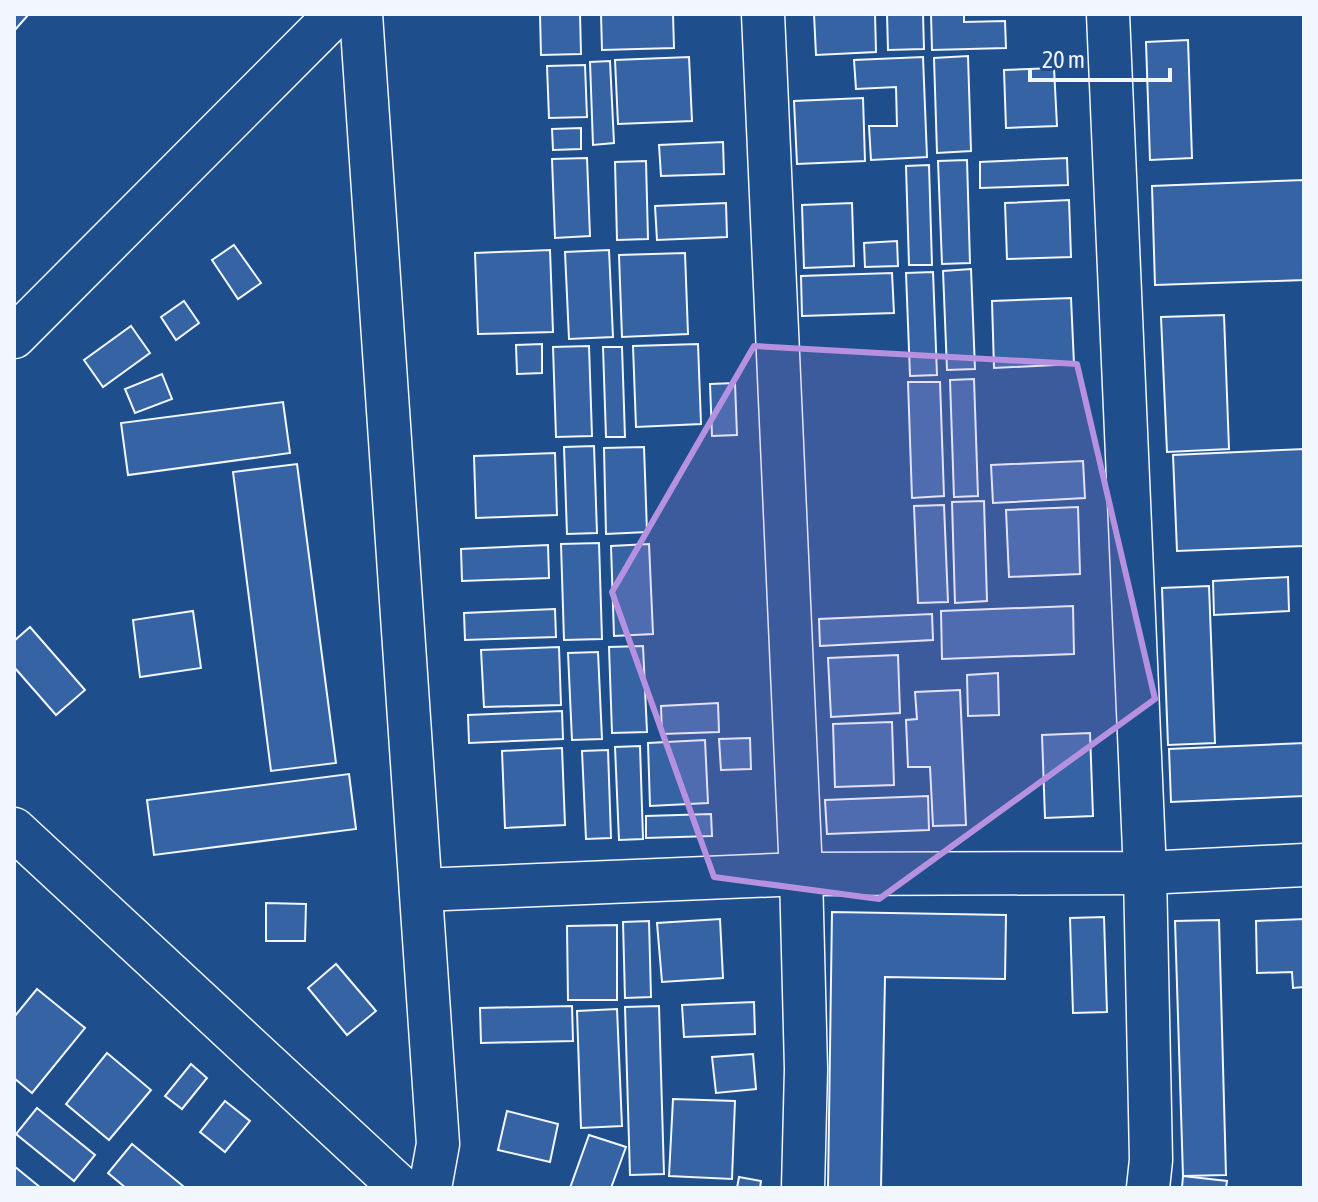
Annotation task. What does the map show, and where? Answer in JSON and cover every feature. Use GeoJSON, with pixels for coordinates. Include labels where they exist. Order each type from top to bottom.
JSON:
{"type":"FeatureCollection","features":[{"type":"Feature","properties":{"kind":"street"},"geometry":{"type":"LineString","coordinates":[[14,337],[336,14]]}},
{"type":"Feature","properties":{"kind":"street"},"geometry":{"type":"LineString","coordinates":[[361,14],[438,1144],[430,1188]]}},
{"type":"Feature","properties":{"kind":"street"},"geometry":{"type":"LineString","coordinates":[[763,14],[801,874],[806,1069],[803,1188]]}},
{"type":"Feature","properties":{"kind":"street"},"geometry":{"type":"LineString","coordinates":[[1108,14],[1145,873],[1151,1160],[1148,1188]]}},
{"type":"Feature","properties":{"kind":"street"},"geometry":{"type":"LineString","coordinates":[[14,829],[401,1188]]}},
{"type":"Feature","properties":{"kind":"street"},"geometry":{"type":"LineString","coordinates":[[421,890],[801,874],[1145,873],[1304,865]]}},
{"type":"Feature","properties":{"kind":"highlighted area"},"geometry":{"type":"Polygon","coordinates":[[[754,346],[1077,364],[1155,699],[879,899],[714,877],[612,592],[754,346]]]}},
{"type":"Feature","properties":{"kind":"building"},"geometry":{"type":"Polygon","coordinates":[[[14,14],[29,14],[14,31],[14,14]]]}},
{"type":"Feature","properties":{"kind":"building"},"geometry":{"type":"Polygon","coordinates":[[[540,14],[580,14],[581,54],[541,55],[540,14]]]}},
{"type":"Feature","properties":{"kind":"building"},"geometry":{"type":"Polygon","coordinates":[[[601,14],[673,14],[674,48],[602,50],[601,14]]]}},
{"type":"Feature","properties":{"kind":"building"},"geometry":{"type":"Polygon","coordinates":[[[814,14],[875,14],[876,52],[816,55],[814,14]]]}},
{"type":"Feature","properties":{"kind":"building"},"geometry":{"type":"Polygon","coordinates":[[[887,14],[923,14],[924,49],[888,50],[887,14]]]}},
{"type":"Feature","properties":{"kind":"building"},"geometry":{"type":"Polygon","coordinates":[[[931,14],[964,14],[964,22],[1005,21],[1006,48],[932,50],[931,14]]]}},
{"type":"Feature","properties":{"kind":"building"},"geometry":{"type":"Polygon","coordinates":[[[1188,40],[1192,158],[1150,160],[1146,42],[1188,40]]]}},
{"type":"Feature","properties":{"kind":"building"},"geometry":{"type":"Polygon","coordinates":[[[968,56],[971,151],[937,153],[934,58],[968,56]]]}},
{"type":"Feature","properties":{"kind":"building"},"geometry":{"type":"Polygon","coordinates":[[[689,57],[692,121],[618,124],[615,60],[689,57]]]}},
{"type":"Feature","properties":{"kind":"building"},"geometry":{"type":"Polygon","coordinates":[[[923,57],[927,157],[871,160],[869,126],[897,126],[896,87],[856,89],[854,60],[923,57]]]}},
{"type":"Feature","properties":{"kind":"building"},"geometry":{"type":"Polygon","coordinates":[[[610,61],[614,143],[593,145],[590,62],[610,61]]]}},
{"type":"Feature","properties":{"kind":"building"},"geometry":{"type":"Polygon","coordinates":[[[585,65],[587,117],[549,118],[547,66],[585,65]]]}},
{"type":"Feature","properties":{"kind":"building"},"geometry":{"type":"Polygon","coordinates":[[[1054,68],[1057,126],[1006,128],[1004,70],[1054,68]]]}},
{"type":"Feature","properties":{"kind":"building"},"geometry":{"type":"Polygon","coordinates":[[[863,98],[865,161],[797,164],[794,101],[863,98]]]}},
{"type":"Feature","properties":{"kind":"building"},"geometry":{"type":"Polygon","coordinates":[[[581,128],[581,149],[553,150],[552,129],[581,128]]]}},
{"type":"Feature","properties":{"kind":"building"},"geometry":{"type":"Polygon","coordinates":[[[723,142],[724,174],[661,176],[659,145],[723,142]]]}},
{"type":"Feature","properties":{"kind":"building"},"geometry":{"type":"Polygon","coordinates":[[[587,158],[590,236],[555,238],[552,159],[587,158]]]}},
{"type":"Feature","properties":{"kind":"building"},"geometry":{"type":"Polygon","coordinates":[[[1067,158],[1068,185],[980,188],[980,162],[1067,158]]]}},
{"type":"Feature","properties":{"kind":"building"},"geometry":{"type":"Polygon","coordinates":[[[967,160],[970,263],[942,264],[938,161],[967,160]]]}},
{"type":"Feature","properties":{"kind":"building"},"geometry":{"type":"Polygon","coordinates":[[[646,161],[648,239],[617,240],[615,162],[646,161]]]}},
{"type":"Feature","properties":{"kind":"building"},"geometry":{"type":"Polygon","coordinates":[[[929,165],[932,265],[909,265],[906,166],[929,165]]]}},
{"type":"Feature","properties":{"kind":"building"},"geometry":{"type":"Polygon","coordinates":[[[1304,180],[1304,280],[1155,285],[1152,186],[1304,180]]]}},
{"type":"Feature","properties":{"kind":"building"},"geometry":{"type":"Polygon","coordinates":[[[1069,200],[1071,257],[1007,259],[1005,203],[1069,200]]]}},
{"type":"Feature","properties":{"kind":"building"},"geometry":{"type":"Polygon","coordinates":[[[726,203],[727,237],[657,240],[655,206],[726,203]]]}},
{"type":"Feature","properties":{"kind":"building"},"geometry":{"type":"Polygon","coordinates":[[[852,203],[854,266],[804,268],[802,205],[852,203]]]}},
{"type":"Feature","properties":{"kind":"building"},"geometry":{"type":"Polygon","coordinates":[[[897,241],[898,266],[865,267],[864,243],[897,241]]]}},
{"type":"Feature","properties":{"kind":"building"},"geometry":{"type":"Polygon","coordinates":[[[234,245],[261,283],[238,299],[212,260],[234,245]]]}},
{"type":"Feature","properties":{"kind":"building"},"geometry":{"type":"Polygon","coordinates":[[[550,250],[553,332],[478,334],[475,253],[550,250]]]}},
{"type":"Feature","properties":{"kind":"building"},"geometry":{"type":"Polygon","coordinates":[[[609,250],[613,337],[569,339],[565,252],[609,250]]]}},
{"type":"Feature","properties":{"kind":"building"},"geometry":{"type":"Polygon","coordinates":[[[685,253],[688,334],[622,337],[619,255],[685,253]]]}},
{"type":"Feature","properties":{"kind":"building"},"geometry":{"type":"Polygon","coordinates":[[[971,269],[975,369],[947,370],[943,271],[971,269]]]}},
{"type":"Feature","properties":{"kind":"building"},"geometry":{"type":"Polygon","coordinates":[[[933,272],[937,375],[910,376],[906,273],[933,272]]]}},
{"type":"Feature","properties":{"kind":"building"},"geometry":{"type":"Polygon","coordinates":[[[892,273],[894,313],[802,316],[801,276],[892,273]]]}},
{"type":"Feature","properties":{"kind":"building"},"geometry":{"type":"Polygon","coordinates":[[[1071,298],[1074,364],[994,368],[992,301],[1071,298]]]}},
{"type":"Feature","properties":{"kind":"building"},"geometry":{"type":"Polygon","coordinates":[[[184,301],[199,323],[176,340],[161,317],[184,301]]]}},
{"type":"Feature","properties":{"kind":"building"},"geometry":{"type":"Polygon","coordinates":[[[1224,315],[1229,449],[1167,452],[1161,317],[1224,315]]]}},
{"type":"Feature","properties":{"kind":"building"},"geometry":{"type":"Polygon","coordinates":[[[131,326],[150,353],[103,387],[84,360],[131,326]]]}},
{"type":"Feature","properties":{"kind":"building"},"geometry":{"type":"Polygon","coordinates":[[[542,344],[542,373],[517,374],[516,345],[542,344]]]}},
{"type":"Feature","properties":{"kind":"building"},"geometry":{"type":"Polygon","coordinates":[[[698,344],[701,424],[636,427],[633,346],[698,344]]]}},
{"type":"Feature","properties":{"kind":"building"},"geometry":{"type":"Polygon","coordinates":[[[589,346],[592,436],[556,437],[553,347],[589,346]]]}},
{"type":"Feature","properties":{"kind":"building"},"geometry":{"type":"Polygon","coordinates":[[[603,347],[622,347],[625,437],[606,437],[603,347]]]}},
{"type":"Feature","properties":{"kind":"building"},"geometry":{"type":"Polygon","coordinates":[[[162,374],[172,399],[135,413],[125,389],[162,374]]]}},
{"type":"Feature","properties":{"kind":"building"},"geometry":{"type":"Polygon","coordinates":[[[974,379],[978,496],[954,497],[950,380],[974,379]]]}},
{"type":"Feature","properties":{"kind":"building"},"geometry":{"type":"Polygon","coordinates":[[[908,382],[940,382],[944,496],[912,498],[908,382]]]}},
{"type":"Feature","properties":{"kind":"building"},"geometry":{"type":"Polygon","coordinates":[[[735,383],[737,435],[712,436],[710,384],[735,383]]]}},
{"type":"Feature","properties":{"kind":"building"},"geometry":{"type":"Polygon","coordinates":[[[283,402],[290,453],[128,475],[121,423],[283,402]]]}},
{"type":"Feature","properties":{"kind":"building"},"geometry":{"type":"Polygon","coordinates":[[[594,446],[597,533],[567,534],[564,447],[594,446]]]}},
{"type":"Feature","properties":{"kind":"building"},"geometry":{"type":"Polygon","coordinates":[[[644,447],[647,532],[606,534],[604,448],[644,447]]]}},
{"type":"Feature","properties":{"kind":"building"},"geometry":{"type":"Polygon","coordinates":[[[1304,449],[1304,546],[1177,551],[1173,455],[1304,449]]]}},
{"type":"Feature","properties":{"kind":"building"},"geometry":{"type":"Polygon","coordinates":[[[555,453],[557,515],[476,518],[474,456],[555,453]]]}},
{"type":"Feature","properties":{"kind":"building"},"geometry":{"type":"Polygon","coordinates":[[[1083,461],[1085,498],[993,503],[991,465],[1083,461]]]}},
{"type":"Feature","properties":{"kind":"building"},"geometry":{"type":"Polygon","coordinates":[[[297,464],[336,763],[271,771],[233,472],[297,464]]]}},
{"type":"Feature","properties":{"kind":"building"},"geometry":{"type":"Polygon","coordinates":[[[984,501],[987,601],[955,603],[952,502],[984,501]]]}},
{"type":"Feature","properties":{"kind":"building"},"geometry":{"type":"Polygon","coordinates":[[[944,505],[948,602],[918,603],[914,506],[944,505]]]}},
{"type":"Feature","properties":{"kind":"building"},"geometry":{"type":"Polygon","coordinates":[[[1078,507],[1080,574],[1009,577],[1006,510],[1078,507]]]}},
{"type":"Feature","properties":{"kind":"building"},"geometry":{"type":"Polygon","coordinates":[[[599,543],[602,639],[564,640],[561,544],[599,543]]]}},
{"type":"Feature","properties":{"kind":"building"},"geometry":{"type":"Polygon","coordinates":[[[649,544],[653,634],[614,636],[611,546],[649,544]]]}},
{"type":"Feature","properties":{"kind":"building"},"geometry":{"type":"Polygon","coordinates":[[[548,545],[549,578],[462,581],[461,549],[548,545]]]}},
{"type":"Feature","properties":{"kind":"building"},"geometry":{"type":"Polygon","coordinates":[[[1288,577],[1289,611],[1214,615],[1213,581],[1288,577]]]}},
{"type":"Feature","properties":{"kind":"building"},"geometry":{"type":"Polygon","coordinates":[[[1209,586],[1215,743],[1168,745],[1162,588],[1209,586]]]}},
{"type":"Feature","properties":{"kind":"building"},"geometry":{"type":"Polygon","coordinates":[[[1073,606],[1074,654],[942,659],[941,611],[1073,606]]]}},
{"type":"Feature","properties":{"kind":"building"},"geometry":{"type":"Polygon","coordinates":[[[555,609],[556,637],[465,640],[464,613],[555,609]]]}},
{"type":"Feature","properties":{"kind":"building"},"geometry":{"type":"Polygon","coordinates":[[[193,611],[201,668],[140,677],[133,620],[193,611]]]}},
{"type":"Feature","properties":{"kind":"building"},"geometry":{"type":"Polygon","coordinates":[[[932,614],[933,640],[820,646],[819,619],[932,614]]]}},
{"type":"Feature","properties":{"kind":"building"},"geometry":{"type":"Polygon","coordinates":[[[30,627],[85,690],[56,715],[14,667],[14,641],[30,627]]]}},
{"type":"Feature","properties":{"kind":"building"},"geometry":{"type":"Polygon","coordinates":[[[643,646],[647,732],[612,733],[609,647],[643,646]]]}},
{"type":"Feature","properties":{"kind":"building"},"geometry":{"type":"Polygon","coordinates":[[[559,647],[561,705],[484,707],[481,650],[559,647]]]}},
{"type":"Feature","properties":{"kind":"building"},"geometry":{"type":"Polygon","coordinates":[[[598,652],[602,739],[572,740],[568,653],[598,652]]]}},
{"type":"Feature","properties":{"kind":"building"},"geometry":{"type":"Polygon","coordinates":[[[898,655],[900,713],[831,717],[828,658],[898,655]]]}},
{"type":"Feature","properties":{"kind":"building"},"geometry":{"type":"Polygon","coordinates":[[[998,673],[999,715],[968,716],[967,675],[998,673]]]}},
{"type":"Feature","properties":{"kind":"building"},"geometry":{"type":"Polygon","coordinates":[[[960,690],[966,825],[933,826],[930,767],[908,767],[906,720],[917,719],[915,692],[960,690]]]}},
{"type":"Feature","properties":{"kind":"building"},"geometry":{"type":"Polygon","coordinates":[[[718,703],[719,732],[662,734],[661,706],[718,703]]]}},
{"type":"Feature","properties":{"kind":"building"},"geometry":{"type":"Polygon","coordinates":[[[562,711],[563,739],[469,743],[468,715],[562,711]]]}},
{"type":"Feature","properties":{"kind":"building"},"geometry":{"type":"Polygon","coordinates":[[[892,722],[894,785],[835,787],[833,724],[892,722]]]}},
{"type":"Feature","properties":{"kind":"building"},"geometry":{"type":"Polygon","coordinates":[[[1090,733],[1093,816],[1045,818],[1042,735],[1090,733]]]}},
{"type":"Feature","properties":{"kind":"building"},"geometry":{"type":"Polygon","coordinates":[[[750,738],[751,769],[721,770],[719,739],[750,738]]]}},
{"type":"Feature","properties":{"kind":"building"},"geometry":{"type":"Polygon","coordinates":[[[705,740],[708,803],[650,806],[648,743],[705,740]]]}},
{"type":"Feature","properties":{"kind":"building"},"geometry":{"type":"Polygon","coordinates":[[[1304,743],[1304,796],[1171,802],[1169,749],[1304,743]]]}},
{"type":"Feature","properties":{"kind":"building"},"geometry":{"type":"Polygon","coordinates":[[[640,746],[643,839],[619,840],[615,747],[640,746]]]}},
{"type":"Feature","properties":{"kind":"building"},"geometry":{"type":"Polygon","coordinates":[[[562,748],[565,825],[505,828],[502,751],[562,748]]]}},
{"type":"Feature","properties":{"kind":"building"},"geometry":{"type":"Polygon","coordinates":[[[608,750],[611,838],[586,839],[582,751],[608,750]]]}},
{"type":"Feature","properties":{"kind":"building"},"geometry":{"type":"Polygon","coordinates":[[[349,774],[356,829],[154,855],[147,800],[349,774]]]}},
{"type":"Feature","properties":{"kind":"building"},"geometry":{"type":"Polygon","coordinates":[[[928,796],[929,830],[827,834],[825,800],[928,796]]]}},
{"type":"Feature","properties":{"kind":"building"},"geometry":{"type":"Polygon","coordinates":[[[711,814],[712,836],[646,838],[646,816],[711,814]]]}},
{"type":"Feature","properties":{"kind":"building"},"geometry":{"type":"Polygon","coordinates":[[[266,903],[306,904],[305,941],[266,941],[266,903]]]}},
{"type":"Feature","properties":{"kind":"building"},"geometry":{"type":"Polygon","coordinates":[[[832,912],[1006,915],[1005,979],[885,977],[881,1188],[828,1188],[832,912]]]}},
{"type":"Feature","properties":{"kind":"building"},"geometry":{"type":"Polygon","coordinates":[[[1104,917],[1107,1012],[1073,1013],[1070,918],[1104,917]]]}},
{"type":"Feature","properties":{"kind":"building"},"geometry":{"type":"Polygon","coordinates":[[[720,919],[723,978],[662,982],[657,923],[720,919]]]}},
{"type":"Feature","properties":{"kind":"building"},"geometry":{"type":"Polygon","coordinates":[[[1304,919],[1304,987],[1293,988],[1292,972],[1257,973],[1256,921],[1304,919]]]}},
{"type":"Feature","properties":{"kind":"building"},"geometry":{"type":"Polygon","coordinates":[[[1219,920],[1226,1175],[1183,1176],[1175,921],[1219,920]]]}},
{"type":"Feature","properties":{"kind":"building"},"geometry":{"type":"Polygon","coordinates":[[[649,921],[651,997],[625,998],[623,922],[649,921]]]}},
{"type":"Feature","properties":{"kind":"building"},"geometry":{"type":"Polygon","coordinates":[[[617,925],[617,1000],[568,1000],[567,926],[617,925]]]}},
{"type":"Feature","properties":{"kind":"building"},"geometry":{"type":"Polygon","coordinates":[[[336,964],[376,1011],[347,1035],[308,988],[336,964]]]}},
{"type":"Feature","properties":{"kind":"building"},"geometry":{"type":"Polygon","coordinates":[[[37,989],[85,1028],[32,1093],[14,1078],[14,1017],[37,989]]]}},
{"type":"Feature","properties":{"kind":"building"},"geometry":{"type":"Polygon","coordinates":[[[754,1002],[755,1034],[684,1037],[682,1005],[754,1002]]]}},
{"type":"Feature","properties":{"kind":"building"},"geometry":{"type":"Polygon","coordinates":[[[572,1006],[573,1041],[481,1043],[480,1008],[572,1006]]]}},
{"type":"Feature","properties":{"kind":"building"},"geometry":{"type":"Polygon","coordinates":[[[659,1006],[664,1174],[630,1175],[625,1007],[659,1006]]]}},
{"type":"Feature","properties":{"kind":"building"},"geometry":{"type":"Polygon","coordinates":[[[617,1009],[622,1126],[581,1128],[577,1011],[617,1009]]]}},
{"type":"Feature","properties":{"kind":"building"},"geometry":{"type":"Polygon","coordinates":[[[107,1053],[151,1090],[109,1140],[66,1104],[107,1053]]]}},
{"type":"Feature","properties":{"kind":"building"},"geometry":{"type":"Polygon","coordinates":[[[753,1054],[756,1089],[716,1093],[712,1057],[753,1054]]]}},
{"type":"Feature","properties":{"kind":"building"},"geometry":{"type":"Polygon","coordinates":[[[191,1064],[207,1078],[182,1109],[165,1096],[191,1064]]]}},
{"type":"Feature","properties":{"kind":"building"},"geometry":{"type":"Polygon","coordinates":[[[673,1099],[735,1101],[732,1179],[669,1176],[673,1099]]]}},
{"type":"Feature","properties":{"kind":"building"},"geometry":{"type":"Polygon","coordinates":[[[225,1101],[250,1121],[225,1152],[200,1132],[225,1101]]]}},
{"type":"Feature","properties":{"kind":"building"},"geometry":{"type":"Polygon","coordinates":[[[37,1108],[95,1155],[74,1181],[16,1134],[37,1108]]]}},
{"type":"Feature","properties":{"kind":"building"},"geometry":{"type":"Polygon","coordinates":[[[507,1111],[558,1124],[550,1162],[498,1150],[507,1111]]]}},
{"type":"Feature","properties":{"kind":"building"},"geometry":{"type":"Polygon","coordinates":[[[589,1135],[626,1147],[611,1188],[570,1188],[589,1135]]]}},
{"type":"Feature","properties":{"kind":"building"},"geometry":{"type":"Polygon","coordinates":[[[132,1144],[183,1186],[126,1188],[108,1173],[132,1144]]]}},
{"type":"Feature","properties":{"kind":"building"},"geometry":{"type":"Polygon","coordinates":[[[14,1166],[41,1188],[14,1188],[14,1166]]]}},
{"type":"Feature","properties":{"kind":"building"},"geometry":{"type":"Polygon","coordinates":[[[1183,1176],[1227,1181],[1226,1188],[1182,1188],[1183,1176]]]}},
{"type":"Feature","properties":{"kind":"building"},"geometry":{"type":"Polygon","coordinates":[[[739,1177],[761,1181],[760,1188],[737,1188],[739,1177]]]}}]}
